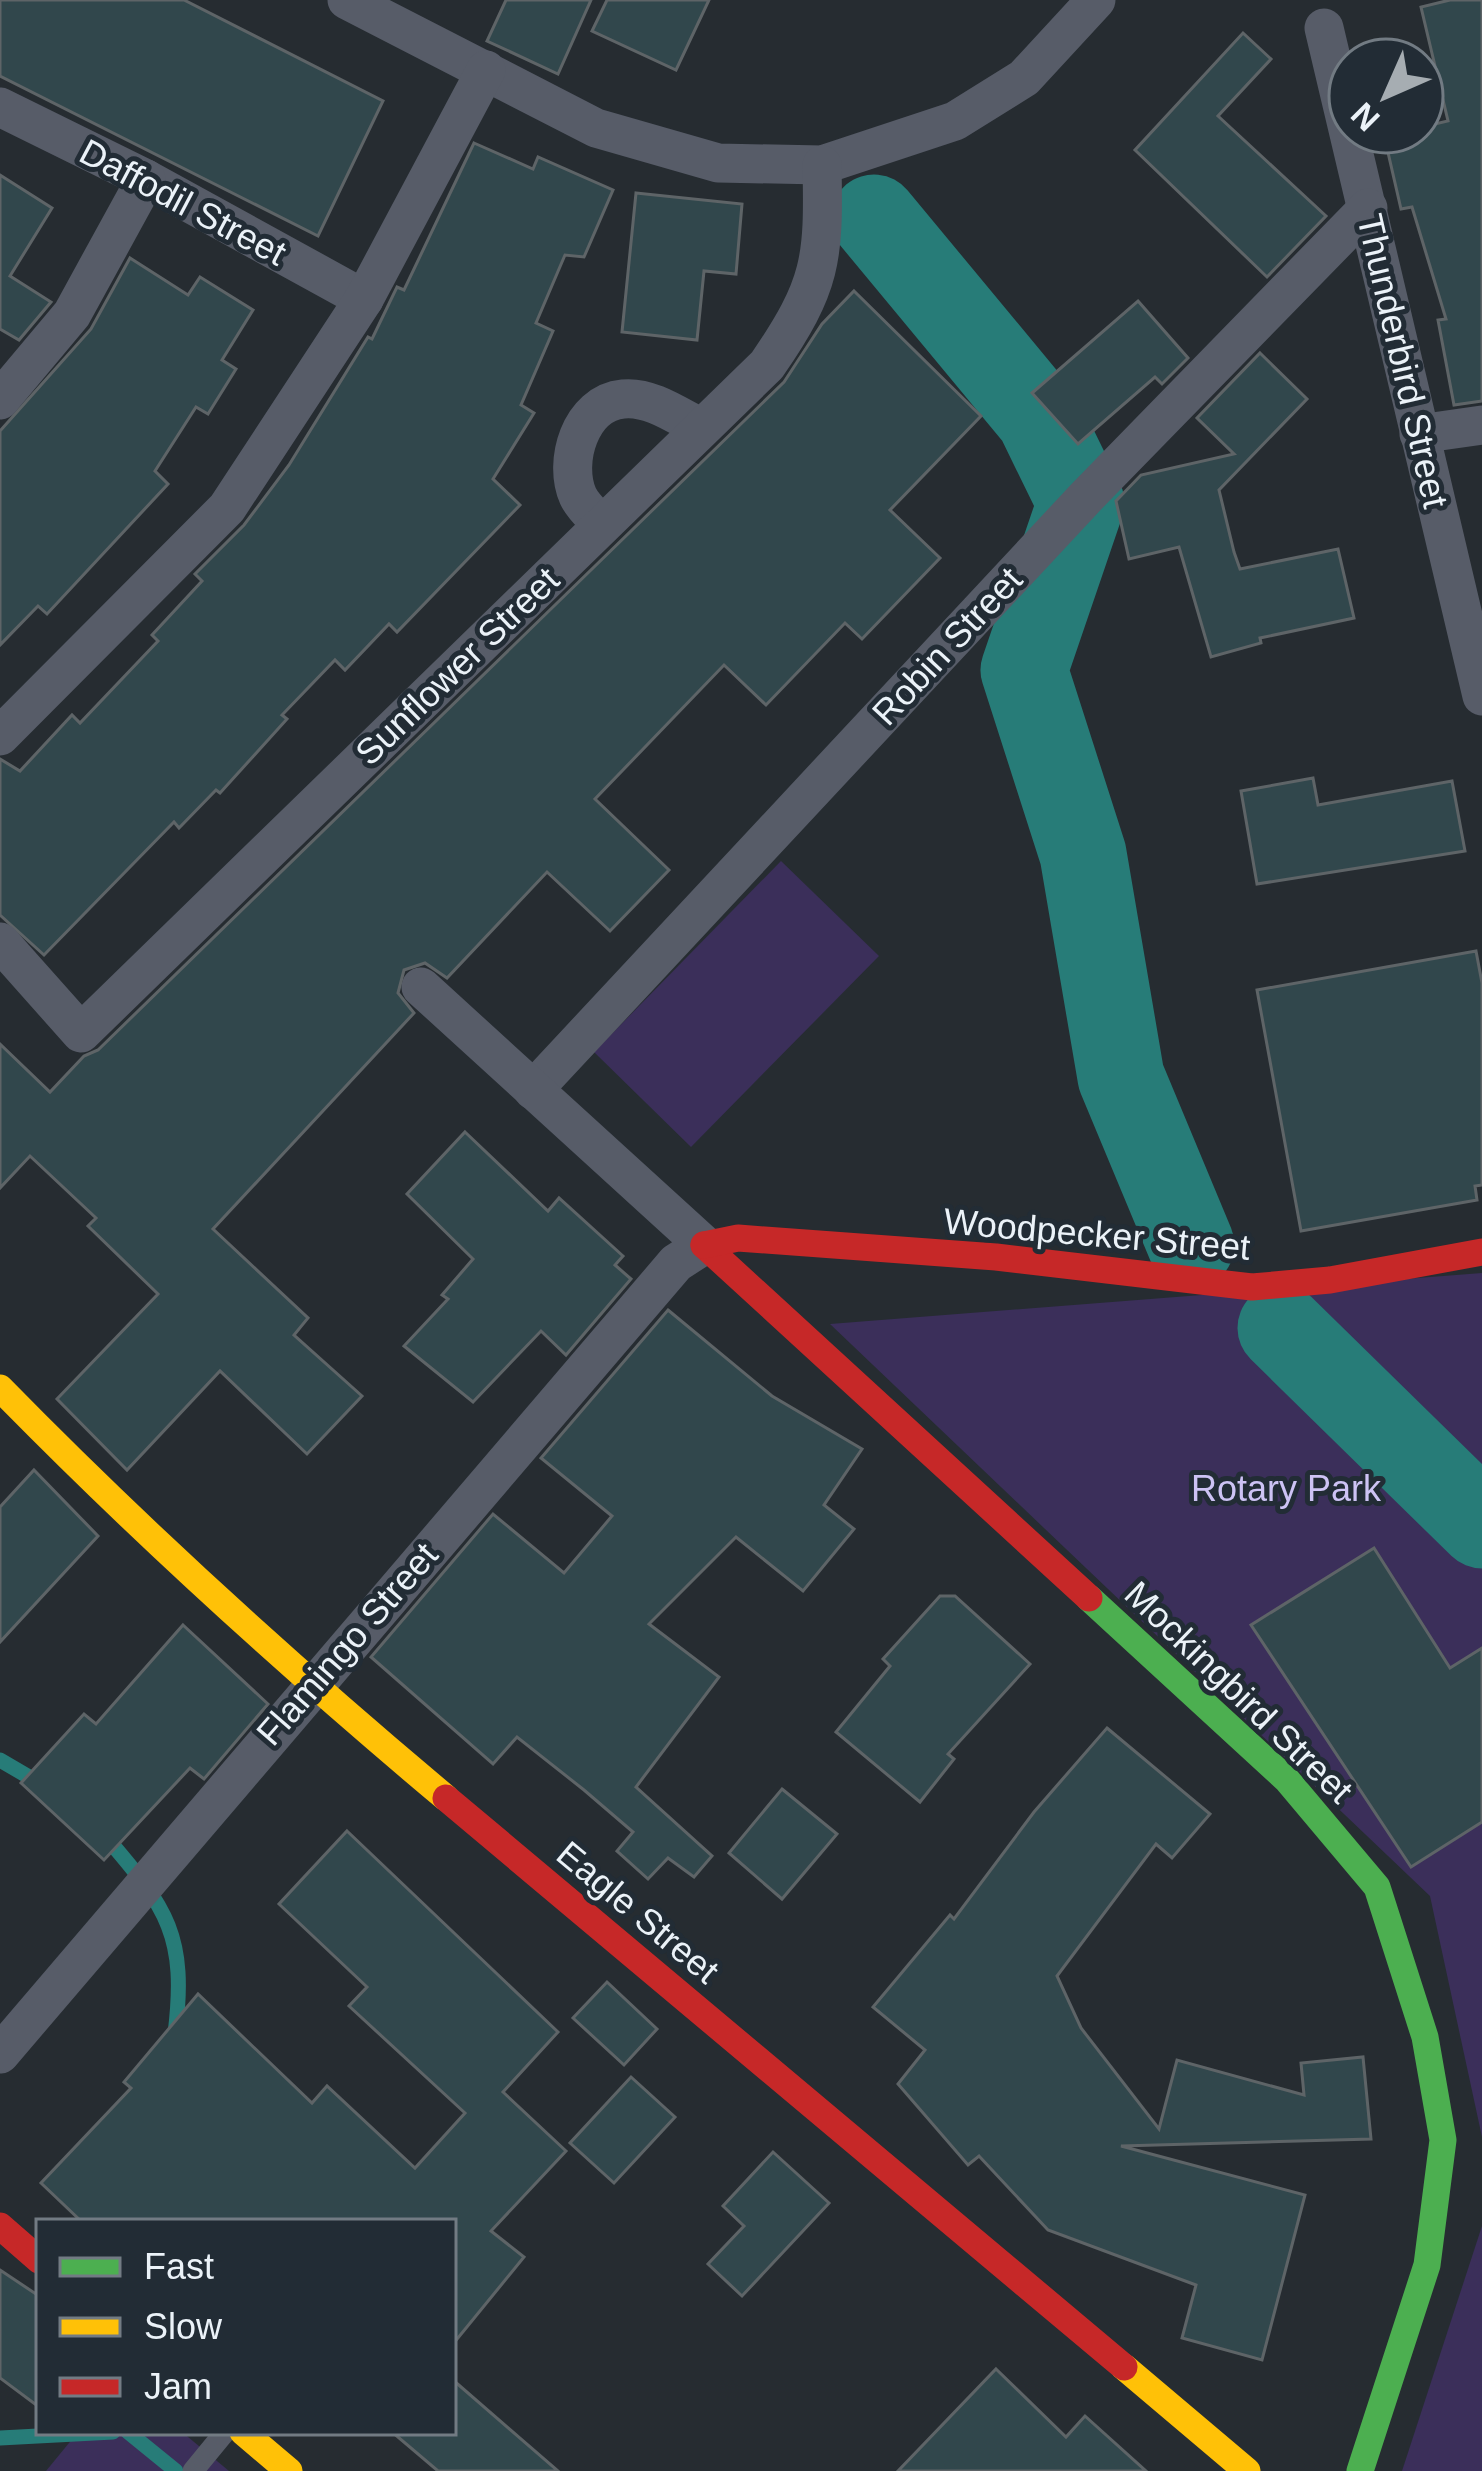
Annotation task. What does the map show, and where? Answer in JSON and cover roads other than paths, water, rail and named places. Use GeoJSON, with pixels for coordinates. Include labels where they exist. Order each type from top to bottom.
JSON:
{"type":"FeatureCollection","features":[{"type":"Feature","properties":{"kind":"street"},"geometry":{"type":"LineString","coordinates":[[347,0],[596,128],[718,164],[822,165],[956,121],[1024,77],[1096,0]]}},
{"type":"Feature","properties":{"kind":"street","name":"Thunderbird Street"},"geometry":{"type":"LineString","coordinates":[[1324,28],[1482,695]]}},
{"type":"Feature","properties":{"kind":"street"},"geometry":{"type":"LineString","coordinates":[[0,736],[227,508],[364,299],[486,70]]}},
{"type":"Feature","properties":{"kind":"street","name":"Daffodil Street"},"geometry":{"type":"LineString","coordinates":[[0,107],[146,179],[364,299]]}},
{"type":"Feature","properties":{"kind":"street","name":"Sunflower Street"},"geometry":{"type":"LineString","coordinates":[[0,942],[81,1033],[767,365],[806,308],[824,251],[822,165]]}},
{"type":"Feature","properties":{"kind":"street"},"geometry":{"type":"LineString","coordinates":[[0,400],[72,314],[146,179]]}},
{"type":"Feature","properties":{"kind":"street","name":"Robin Street"},"geometry":{"type":"LineString","coordinates":[[533,1090],[1087,496],[1368,208]]}},
{"type":"Feature","properties":{"kind":"street"},"geometry":{"type":"LineString","coordinates":[[602,525],[579,499],[572,472],[579,433],[592,413],[622,398],[659,406],[701,428]]}},
{"type":"Feature","properties":{"kind":"street"},"geometry":{"type":"LineString","coordinates":[[1419,434],[1482,424]]}},
{"type":"Feature","properties":{"kind":"street"},"geometry":{"type":"LineString","coordinates":[[421,987],[704,1244]]}},
{"type":"Feature","properties":{"kind":"street","name":"Woodpecker Street"},"geometry":{"type":"LineString","coordinates":[[704,1244],[738,1238],[996,1257],[1252,1287],[1330,1280],[1482,1252]]}},
{"type":"Feature","properties":{"kind":"street","name":"Flamingo Street"},"geometry":{"type":"LineString","coordinates":[[0,2054],[311,1684],[676,1263],[704,1244]]}},
{"type":"Feature","properties":{"kind":"street","name":"Mockingbird Street"},"geometry":{"type":"LineString","coordinates":[[704,1244],[1287,1780],[1377,1887],[1425,2037],[1443,2140],[1426,2265],[1360,2471]]}},
{"type":"Feature","properties":{"kind":"street","name":"Eagle Street"},"geometry":{"type":"LineString","coordinates":[[0,1388],[103,1493],[311,1684],[1247,2471]]}},
{"type":"Feature","properties":{"kind":"street"},"geometry":{"type":"LineString","coordinates":[[0,2226],[36,2257]]}},
{"type":"Feature","properties":{"kind":"street"},"geometry":{"type":"LineString","coordinates":[[247,2435],[290,2471]]}},
{"type":"Feature","properties":{"kind":"lane"},"geometry":{"type":"LineString","coordinates":[[193,2471],[223,2435]]}},
{"type":"Feature","properties":{"kind":"waterway"},"geometry":{"type":"LineString","coordinates":[[874,218],[1039,417],[1081,503],[1024,670],[1083,854],[1121,1077],[1191,1245]]}},
{"type":"Feature","properties":{"kind":"waterway"},"geometry":{"type":"LineString","coordinates":[[1281,1328],[1482,1525]]}},
{"type":"Feature","properties":{"kind":"waterway"},"geometry":{"type":"LineString","coordinates":[[0,1760],[41,1784]]}},
{"type":"Feature","properties":{"kind":"waterway"},"geometry":{"type":"LineString","coordinates":[[105,1836],[144,1884],[168,1926],[178,1972],[175,2034]]}},
{"type":"Feature","properties":{"kind":"waterway"},"geometry":{"type":"LineString","coordinates":[[0,2438],[56,2435]]}},
{"type":"Feature","properties":{"kind":"waterway"},"geometry":{"type":"LineString","coordinates":[[132,2435],[176,2471]]}},
{"type":"Feature","properties":{"kind":"park label","name":"Rotary Park"},"geometry":{"type":"Point","coordinates":[1286,1488]}}]}
